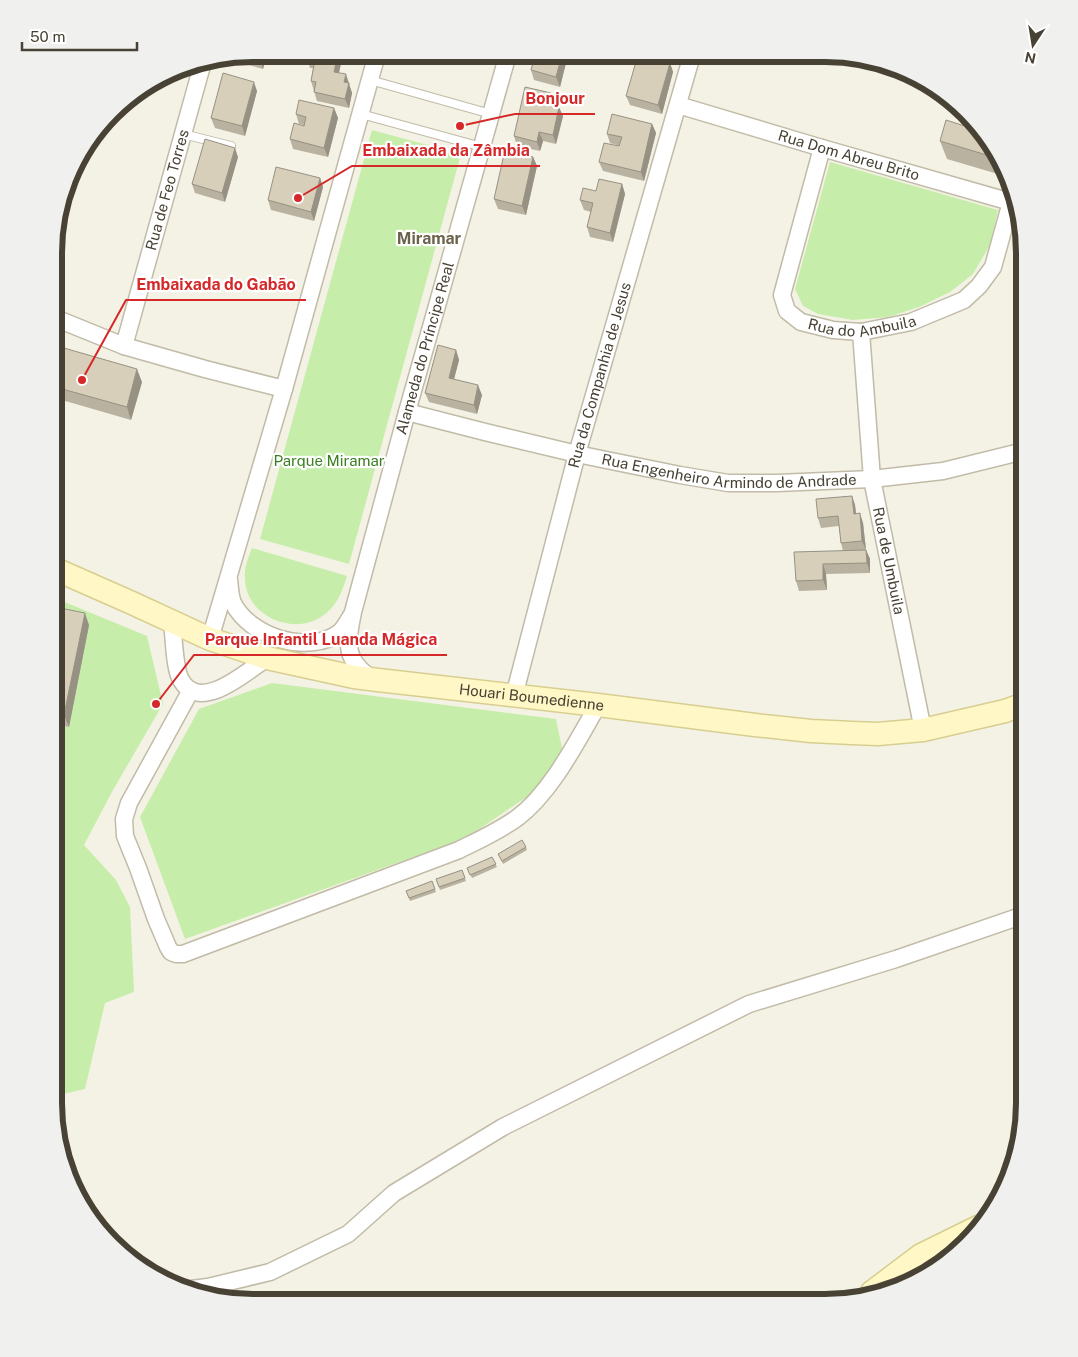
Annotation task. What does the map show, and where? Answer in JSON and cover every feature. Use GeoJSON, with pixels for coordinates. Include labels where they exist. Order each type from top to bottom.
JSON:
{"type":"FeatureCollection","features":[{"type":"Feature","properties":{"kind":"street","name":"Alameda do Príncipe Real"},"geometry":{"type":"LineString","coordinates":[[210,639],[284,389],[375,62]]}},
{"type":"Feature","properties":{"kind":"street","name":"Alameda do Príncipe Real"},"geometry":{"type":"LineString","coordinates":[[378,680],[366,676],[356,665],[348,646],[353,612],[506,62]]}},
{"type":"Feature","properties":{"kind":"street","name":"Rua da Companhia de Jesus"},"geometry":{"type":"LineString","coordinates":[[514,696],[577,454],[690,62]]}},
{"type":"Feature","properties":{"kind":"street","name":"Rua de Feo Torres"},"geometry":{"type":"LineString","coordinates":[[124,346],[201,70]]}},
{"type":"Feature","properties":{"kind":"street","name":"Rua Dom Abreu Brito"},"geometry":{"type":"LineString","coordinates":[[678,105],[1008,201]]}},
{"type":"Feature","properties":{"kind":"street","name":"Rua do Ambuila"},"geometry":{"type":"LineString","coordinates":[[822,148],[782,295],[786,311],[801,322],[833,330],[861,332],[911,322],[964,300],[979,286],[993,268],[1011,212]]}},
{"type":"Feature","properties":{"kind":"street"},"geometry":{"type":"LineString","coordinates":[[62,321],[124,346],[284,389]]}},
{"type":"Feature","properties":{"kind":"street","name":"Rua de Umbuila"},"geometry":{"type":"LineString","coordinates":[[861,332],[872,479],[923,730]]}},
{"type":"Feature","properties":{"kind":"street","name":"Rua Engenheiro Armindo de Andrade"},"geometry":{"type":"LineString","coordinates":[[407,412],[577,454],[728,483],[777,484],[872,479],[943,471],[1016,453]]}},
{"type":"Feature","properties":{"kind":"street","name":"Houari Boumedienne"},"geometry":{"type":"LineString","coordinates":[[62,572],[210,639],[267,658],[354,677],[811,731],[878,734],[923,730],[1016,707]]}},
{"type":"Feature","properties":{"kind":"street","name":"Alameda do Príncipe Real"},"geometry":{"type":"LineString","coordinates":[[228,578],[233,602],[245,620],[263,633],[284,640],[302,642],[322,641],[341,631],[353,612]]}},
{"type":"Feature","properties":{"kind":"street"},"geometry":{"type":"LineString","coordinates":[[172,622],[180,679],[195,692],[204,693],[220,689],[267,658]]}},
{"type":"Feature","properties":{"kind":"street"},"geometry":{"type":"LineString","coordinates":[[192,690],[129,803],[124,819],[124,836],[168,947],[171,952],[176,954],[182,954],[459,850],[491,834],[517,818],[536,802],[572,750],[598,705]]}},
{"type":"Feature","properties":{"kind":"street"},"geometry":{"type":"LineString","coordinates":[[203,1288],[270,1272],[348,1234],[394,1193],[503,1127],[749,1004],[1016,918]]}},
{"type":"Feature","properties":{"kind":"street"},"geometry":{"type":"LineString","coordinates":[[880,1286],[921,1255],[965,1233]]}},
{"type":"Feature","properties":{"kind":"lane"},"geometry":{"type":"LineString","coordinates":[[370,80],[491,114]]}},
{"type":"Feature","properties":{"kind":"lane"},"geometry":{"type":"LineString","coordinates":[[361,114],[482,147]]}},
{"type":"Feature","properties":{"kind":"lane"},"geometry":{"type":"LineString","coordinates":[[183,134],[232,146]]}},
{"type":"Feature","properties":{"kind":"green space","name":"Parque Miramar"},"geometry":{"type":"Polygon","coordinates":[[[372,130],[461,154],[349,564],[260,539],[372,130]]]}},
{"type":"Feature","properties":{"kind":"green space"},"geometry":{"type":"Polygon","coordinates":[[[830,162],[998,210],[990,245],[973,274],[950,292],[919,307],[888,317],[853,320],[818,314],[803,306],[795,289],[830,162]]]}},
{"type":"Feature","properties":{"kind":"green space"},"geometry":{"type":"Polygon","coordinates":[[[252,548],[347,576],[341,594],[331,609],[321,617],[309,622],[284,623],[272,618],[261,612],[247,591],[245,574],[252,548]]]}},
{"type":"Feature","properties":{"kind":"green space"},"geometry":{"type":"Polygon","coordinates":[[[62,601],[147,636],[163,704],[113,790],[84,845],[116,880],[130,907],[134,992],[105,1003],[85,1089],[62,1094],[62,601]]]}},
{"type":"Feature","properties":{"kind":"green space"},"geometry":{"type":"Polygon","coordinates":[[[272,683],[556,719],[564,758],[528,796],[466,838],[185,939],[140,817],[199,709],[272,683]]]}},
{"type":"Feature","properties":{"kind":"building"},"geometry":{"type":"Polygon","coordinates":[[[315,62],[336,62],[334,72],[346,74],[344,82],[349,83],[345,99],[314,92],[316,82],[311,81],[315,62]]]}},
{"type":"Feature","properties":{"kind":"building"},"geometry":{"type":"Polygon","coordinates":[[[533,62],[560,62],[556,77],[531,70],[533,62]]]}},
{"type":"Feature","properties":{"kind":"building"},"geometry":{"type":"Polygon","coordinates":[[[636,62],[670,63],[658,105],[626,96],[636,62]]]}},
{"type":"Feature","properties":{"kind":"building"},"geometry":{"type":"Polygon","coordinates":[[[223,73],[254,82],[242,126],[211,118],[223,73]]]}},
{"type":"Feature","properties":{"kind":"building"},"geometry":{"type":"Polygon","coordinates":[[[525,87],[551,93],[548,104],[559,107],[553,135],[539,132],[537,142],[514,136],[525,87]]]}},
{"type":"Feature","properties":{"kind":"building"},"geometry":{"type":"Polygon","coordinates":[[[299,100],[334,108],[324,148],[290,139],[294,123],[304,126],[306,117],[296,114],[299,100]]]}},
{"type":"Feature","properties":{"kind":"building"},"geometry":{"type":"Polygon","coordinates":[[[612,114],[652,124],[641,172],[599,162],[604,143],[619,146],[622,137],[607,134],[612,114]]]}},
{"type":"Feature","properties":{"kind":"building"},"geometry":{"type":"Polygon","coordinates":[[[946,120],[968,127],[988,156],[940,141],[946,120]]]}},
{"type":"Feature","properties":{"kind":"building"},"geometry":{"type":"Polygon","coordinates":[[[205,139],[235,148],[222,193],[192,184],[205,139]]]}},
{"type":"Feature","properties":{"kind":"building"},"geometry":{"type":"Polygon","coordinates":[[[505,150],[533,157],[522,206],[494,199],[505,150]]]}},
{"type":"Feature","properties":{"kind":"building"},"geometry":{"type":"Polygon","coordinates":[[[276,167],[320,178],[311,212],[268,200],[276,167]]]}},
{"type":"Feature","properties":{"kind":"building"},"geometry":{"type":"Polygon","coordinates":[[[599,179],[622,184],[610,233],[587,227],[593,203],[580,200],[583,188],[596,191],[599,179]]]}},
{"type":"Feature","properties":{"kind":"building"},"geometry":{"type":"Polygon","coordinates":[[[438,345],[456,350],[449,378],[478,385],[474,405],[425,393],[438,345]]]}},
{"type":"Feature","properties":{"kind":"building"},"geometry":{"type":"Polygon","coordinates":[[[62,347],[137,369],[127,407],[62,389],[62,347]]]}},
{"type":"Feature","properties":{"kind":"building"},"geometry":{"type":"Polygon","coordinates":[[[852,496],[854,514],[860,513],[862,541],[841,543],[838,516],[818,518],[816,499],[852,496]]]}},
{"type":"Feature","properties":{"kind":"building"},"geometry":{"type":"Polygon","coordinates":[[[866,550],[867,563],[823,564],[823,580],[796,581],[794,552],[866,550]]]}},
{"type":"Feature","properties":{"kind":"building"},"geometry":{"type":"Polygon","coordinates":[[[62,608],[85,613],[64,715],[62,715],[62,608]]]}},
{"type":"Feature","properties":{"kind":"building"},"geometry":{"type":"Polygon","coordinates":[[[522,840],[526,847],[502,861],[498,854],[522,840]]]}},
{"type":"Feature","properties":{"kind":"building"},"geometry":{"type":"Polygon","coordinates":[[[492,857],[496,864],[470,875],[467,868],[492,857]]]}},
{"type":"Feature","properties":{"kind":"building"},"geometry":{"type":"Polygon","coordinates":[[[462,870],[465,878],[439,887],[436,879],[462,870]]]}},
{"type":"Feature","properties":{"kind":"building"},"geometry":{"type":"Polygon","coordinates":[[[432,881],[435,889],[409,898],[406,891],[432,881]]]}},
{"type":"Feature","properties":{"kind":"place","name":"Bonjour"},"geometry":{"type":"Point","coordinates":[460,126]}},
{"type":"Feature","properties":{"kind":"place","name":"Embaixada da Zâmbia"},"geometry":{"type":"Point","coordinates":[298,198]}},
{"type":"Feature","properties":{"kind":"place","name":"Embaixada do Gabão"},"geometry":{"type":"Point","coordinates":[82,380]}},
{"type":"Feature","properties":{"kind":"place","name":"Parque Infantil Luanda Mágica"},"geometry":{"type":"Point","coordinates":[156,704]}},
{"type":"Feature","properties":{"kind":"district","name":"Miramar"},"geometry":{"type":"Point","coordinates":[429,238]}}]}
